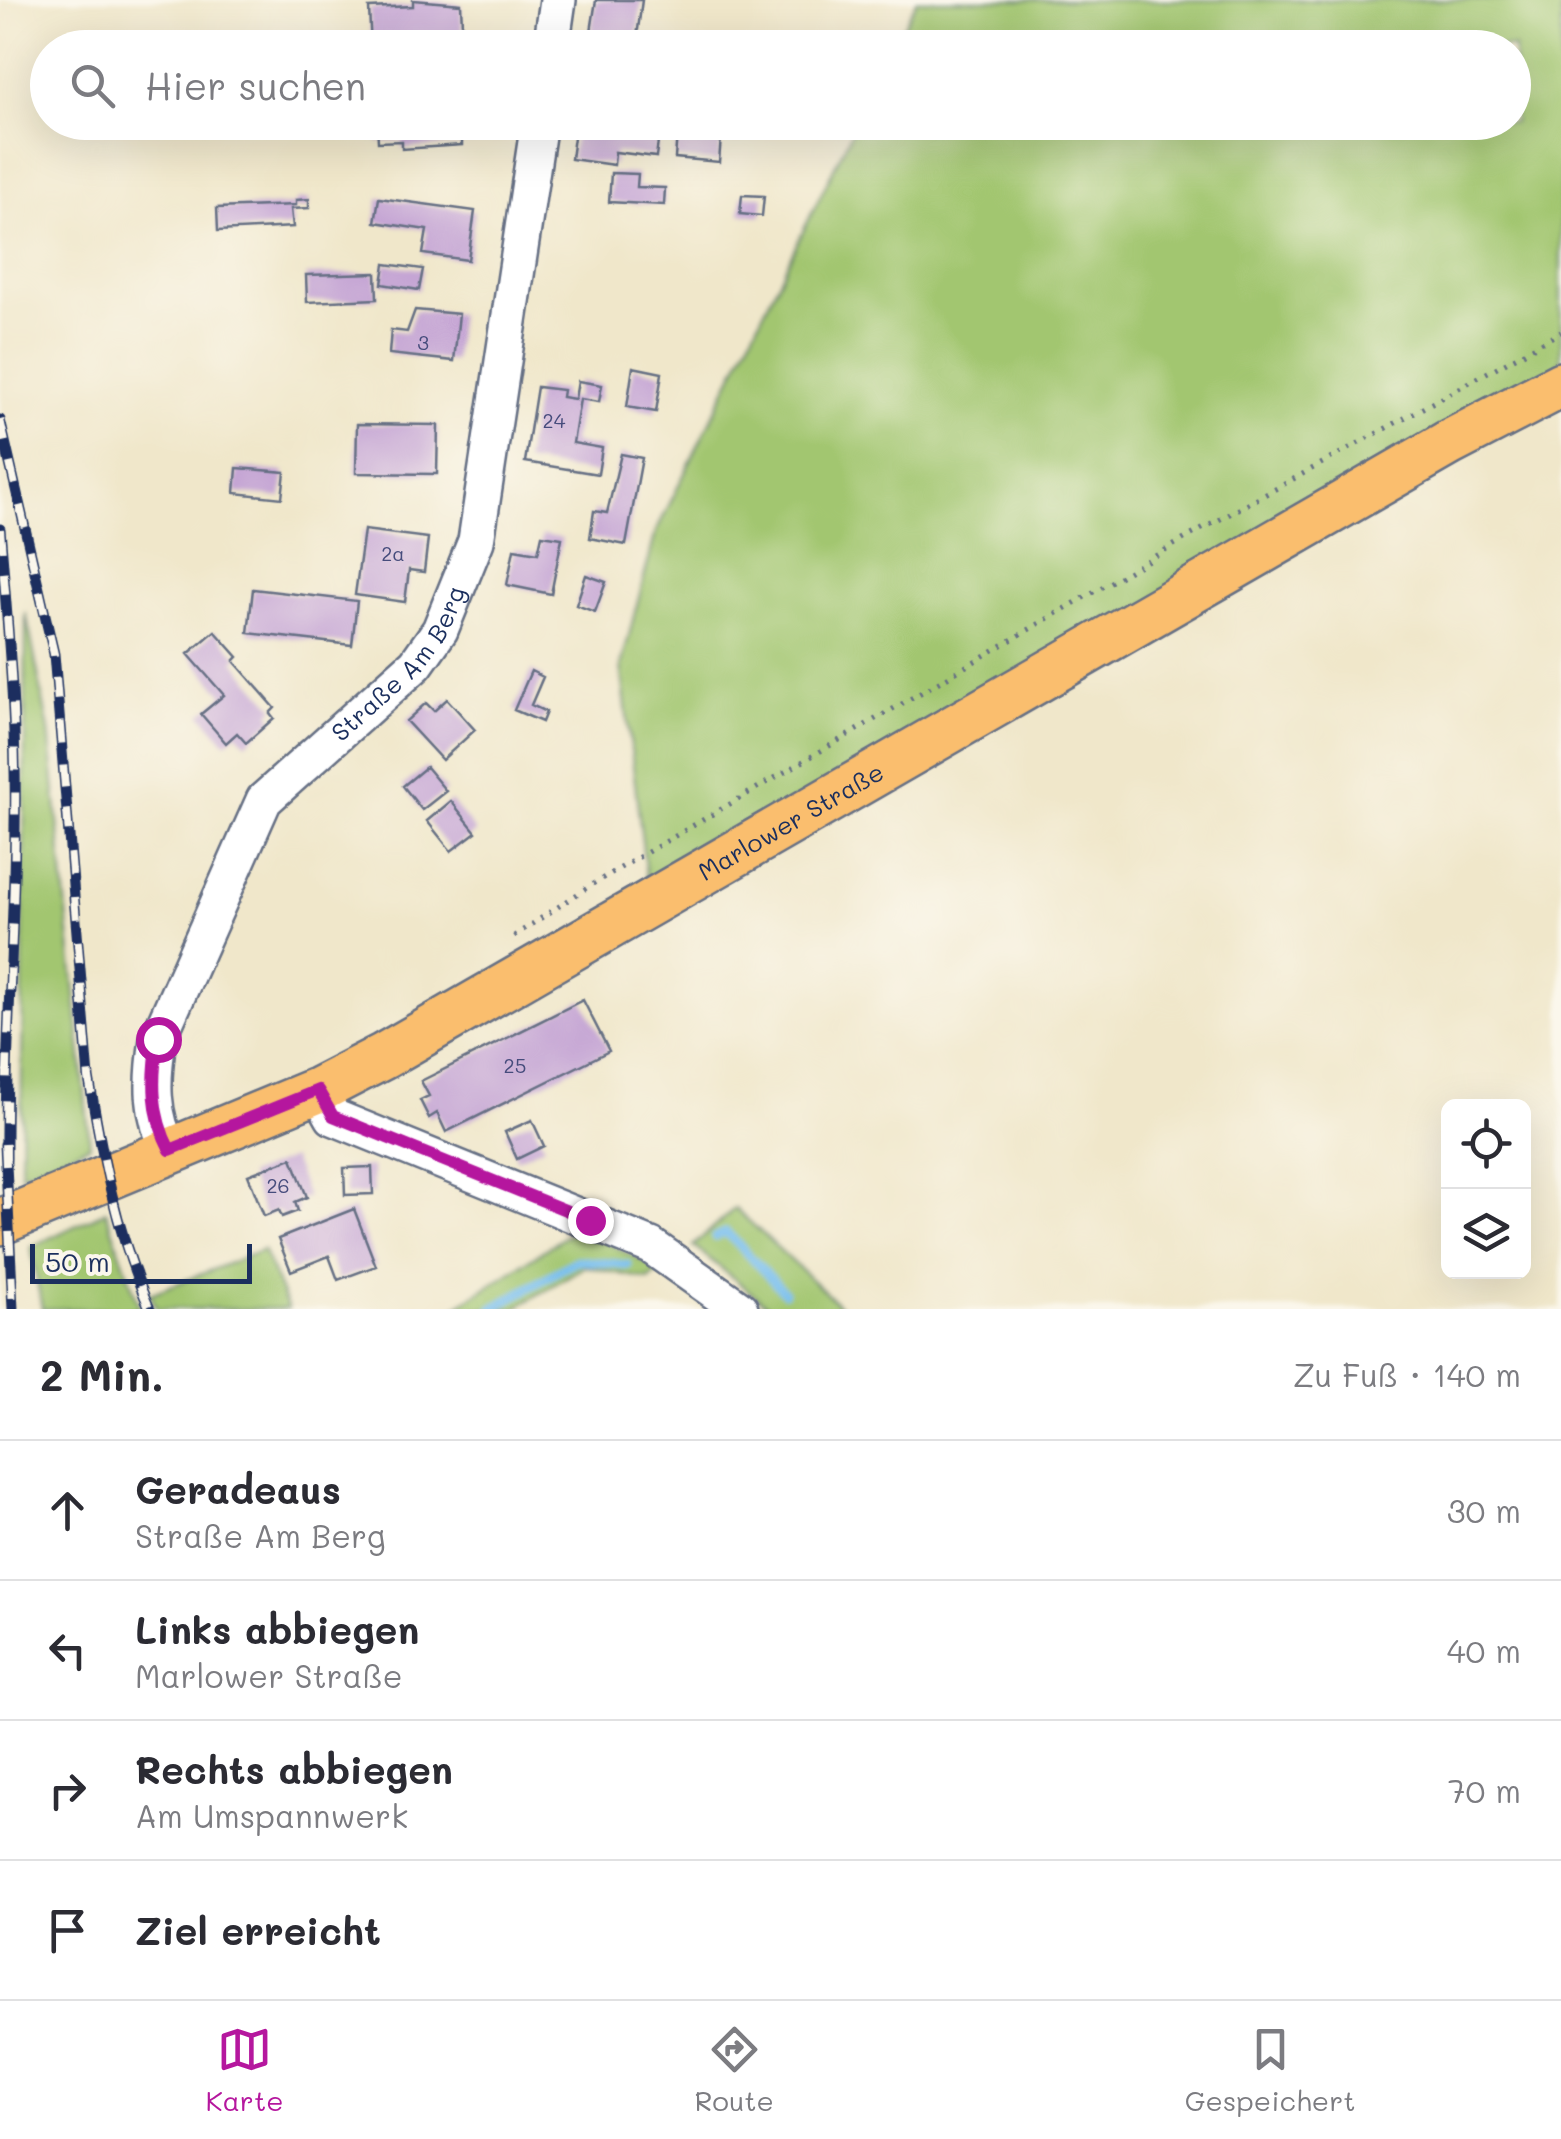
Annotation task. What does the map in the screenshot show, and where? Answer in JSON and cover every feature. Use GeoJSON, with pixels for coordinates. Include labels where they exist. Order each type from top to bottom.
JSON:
{"type":"FeatureCollection","features":[{"type":"Feature","properties":{"kind":"main road","name":"Marlower Straße"},"geometry":{"type":"LineString","coordinates":[[0,1222],[318,1090],[650,906],[1449,443],[1561,385]]}},
{"type":"Feature","properties":{"kind":"street"},"geometry":{"type":"LineString","coordinates":[[554,30],[558,0]]}},
{"type":"Feature","properties":{"kind":"street","name":"Straße Am Berg"},"geometry":{"type":"LineString","coordinates":[[170,1150],[158,1127],[152,1080],[158,1039],[264,800],[416,664],[440,630],[476,541],[536,140]]}},
{"type":"Feature","properties":{"kind":"street"},"geometry":{"type":"LineString","coordinates":[[318,1090],[333,1116],[651,1246],[740,1309]]}},
{"type":"Feature","properties":{"kind":"path"},"geometry":{"type":"LineString","coordinates":[[505,947],[517,932],[591,884],[1151,558],[1561,332]]}},
{"type":"Feature","properties":{"kind":"green space"},"geometry":{"type":"Polygon","coordinates":[[[917,0],[1561,0],[1561,368],[648,892],[621,666],[656,532],[848,140],[1531,140],[1531,30],[902,30],[917,0]]]}},
{"type":"Feature","properties":{"kind":"green space"},"geometry":{"type":"Polygon","coordinates":[[[26,613],[49,730],[90,1145],[21,1174],[26,613]]]}},
{"type":"Feature","properties":{"kind":"green space"},"geometry":{"type":"Polygon","coordinates":[[[735,1208],[843,1309],[772,1309],[693,1246],[735,1208]]]}},
{"type":"Feature","properties":{"kind":"green space"},"geometry":{"type":"Polygon","coordinates":[[[106,1211],[140,1309],[42,1309],[31,1247],[106,1211]]]}},
{"type":"Feature","properties":{"kind":"green space"},"geometry":{"type":"Polygon","coordinates":[[[578,1228],[660,1270],[649,1280],[585,1266],[514,1309],[453,1309],[578,1228]]]}},
{"type":"Feature","properties":{"kind":"green space"},"geometry":{"type":"Polygon","coordinates":[[[263,1250],[288,1309],[157,1309],[150,1294],[263,1250]]]}},
{"type":"Feature","properties":{"kind":"building"},"geometry":{"type":"Polygon","coordinates":[[[413,0],[461,4],[462,30],[370,30],[369,8],[413,6],[413,0]]]}},
{"type":"Feature","properties":{"kind":"building"},"geometry":{"type":"Polygon","coordinates":[[[596,0],[642,0],[638,30],[591,30],[596,0]]]}},
{"type":"Feature","properties":{"kind":"building"},"geometry":{"type":"Polygon","coordinates":[[[378,140],[462,140],[462,145],[402,149],[402,141],[378,140]]]}},
{"type":"Feature","properties":{"kind":"building"},"geometry":{"type":"Polygon","coordinates":[[[574,140],[658,140],[656,157],[615,152],[614,165],[571,159],[574,140]]]}},
{"type":"Feature","properties":{"kind":"building"},"geometry":{"type":"Polygon","coordinates":[[[676,140],[721,140],[719,162],[675,158],[676,140]]]}},
{"type":"Feature","properties":{"kind":"building"},"geometry":{"type":"Polygon","coordinates":[[[611,173],[638,174],[637,187],[665,188],[664,205],[609,202],[611,173]]]}},
{"type":"Feature","properties":{"kind":"building"},"geometry":{"type":"Polygon","coordinates":[[[742,195],[764,196],[762,216],[740,214],[742,195]]]}},
{"type":"Feature","properties":{"kind":"building"},"geometry":{"type":"Polygon","coordinates":[[[379,198],[475,211],[468,260],[423,254],[427,230],[375,222],[379,198]]]}},
{"type":"Feature","properties":{"kind":"building"},"geometry":{"type":"Polygon","coordinates":[[[309,199],[309,208],[291,209],[293,227],[218,231],[217,208],[296,205],[296,200],[309,199]]]}},
{"type":"Feature","properties":{"kind":"building"},"geometry":{"type":"Polygon","coordinates":[[[385,264],[423,269],[419,290],[382,284],[385,264]]]}},
{"type":"Feature","properties":{"kind":"building"},"geometry":{"type":"Polygon","coordinates":[[[376,273],[377,299],[307,302],[306,275],[376,273]]]}},
{"type":"Feature","properties":{"kind":"building"},"geometry":{"type":"Polygon","coordinates":[[[415,310],[459,314],[454,361],[389,354],[391,330],[407,332],[415,310]]]}},
{"type":"Feature","properties":{"kind":"building"},"geometry":{"type":"Polygon","coordinates":[[[633,367],[662,373],[656,412],[627,407],[633,367]]]}},
{"type":"Feature","properties":{"kind":"building"},"geometry":{"type":"Polygon","coordinates":[[[578,381],[602,385],[599,402],[580,399],[573,443],[602,448],[598,474],[525,462],[537,387],[563,390],[562,397],[575,399],[578,381]]]}},
{"type":"Feature","properties":{"kind":"building"},"geometry":{"type":"Polygon","coordinates":[[[357,424],[438,425],[437,474],[356,473],[357,424]]]}},
{"type":"Feature","properties":{"kind":"building"},"geometry":{"type":"Polygon","coordinates":[[[621,454],[642,458],[626,545],[590,538],[594,511],[607,513],[621,454]]]}},
{"type":"Feature","properties":{"kind":"building"},"geometry":{"type":"Polygon","coordinates":[[[237,468],[285,472],[282,498],[235,493],[237,468]]]}},
{"type":"Feature","properties":{"kind":"building"},"geometry":{"type":"Polygon","coordinates":[[[364,530],[428,538],[424,572],[409,570],[405,602],[355,595],[364,530]]]}},
{"type":"Feature","properties":{"kind":"building"},"geometry":{"type":"Polygon","coordinates":[[[542,535],[562,538],[551,594],[507,585],[514,549],[538,553],[542,535]]]}},
{"type":"Feature","properties":{"kind":"building"},"geometry":{"type":"Polygon","coordinates":[[[586,575],[606,582],[595,612],[576,605],[586,575]]]}},
{"type":"Feature","properties":{"kind":"building"},"geometry":{"type":"Polygon","coordinates":[[[253,589],[357,601],[352,645],[248,633],[253,589]]]}},
{"type":"Feature","properties":{"kind":"building"},"geometry":{"type":"Polygon","coordinates":[[[215,631],[238,657],[234,661],[275,708],[270,713],[274,718],[246,743],[237,733],[226,743],[201,714],[224,695],[188,654],[215,631]]]}},
{"type":"Feature","properties":{"kind":"building"},"geometry":{"type":"Polygon","coordinates":[[[531,671],[543,677],[531,705],[546,712],[542,722],[514,710],[531,671]]]}},
{"type":"Feature","properties":{"kind":"building"},"geometry":{"type":"Polygon","coordinates":[[[447,699],[475,730],[442,760],[406,721],[426,703],[434,711],[447,699]]]}},
{"type":"Feature","properties":{"kind":"building"},"geometry":{"type":"Polygon","coordinates":[[[426,767],[446,791],[422,810],[403,786],[426,767]]]}},
{"type":"Feature","properties":{"kind":"building"},"geometry":{"type":"Polygon","coordinates":[[[451,801],[476,832],[451,851],[427,821],[451,801]]]}},
{"type":"Feature","properties":{"kind":"building"},"geometry":{"type":"Polygon","coordinates":[[[583,1000],[609,1051],[446,1132],[437,1113],[429,1118],[420,1100],[429,1096],[421,1081],[583,1000]]]}},
{"type":"Feature","properties":{"kind":"building"},"geometry":{"type":"Polygon","coordinates":[[[532,1120],[544,1146],[517,1159],[505,1132],[532,1120]]]}},
{"type":"Feature","properties":{"kind":"building"},"geometry":{"type":"Polygon","coordinates":[[[292,1158],[307,1197],[295,1202],[298,1211],[282,1217],[279,1210],[264,1216],[248,1175],[292,1158]]]}},
{"type":"Feature","properties":{"kind":"building"},"geometry":{"type":"Polygon","coordinates":[[[372,1167],[373,1194],[345,1195],[344,1168],[372,1167]]]}},
{"type":"Feature","properties":{"kind":"building"},"geometry":{"type":"Polygon","coordinates":[[[354,1209],[376,1266],[338,1280],[329,1256],[291,1271],[278,1239],[354,1209]]]}},
{"type":"Feature","properties":{"kind":"waterway"},"geometry":{"type":"LineString","coordinates":[[715,1237],[726,1232],[784,1292]]}},
{"type":"Feature","properties":{"kind":"waterway"},"geometry":{"type":"LineString","coordinates":[[492,1309],[577,1260],[628,1265]]}},
{"type":"Feature","properties":{"kind":"railway"},"geometry":{"type":"LineString","coordinates":[[0,420],[54,654],[89,1078],[120,1224],[150,1309]]}},
{"type":"Feature","properties":{"kind":"railway"},"geometry":{"type":"LineString","coordinates":[[0,529],[15,788],[6,1159]]}},
{"type":"Feature","properties":{"kind":"railway"},"geometry":{"type":"LineString","coordinates":[[5,1144],[13,1309]]}},
{"type":"Feature","properties":{"kind":"route"},"geometry":{"type":"LineString","coordinates":[[158,1039],[152,1080],[158,1127],[170,1150],[318,1090],[333,1116],[590,1220]]}}]}
